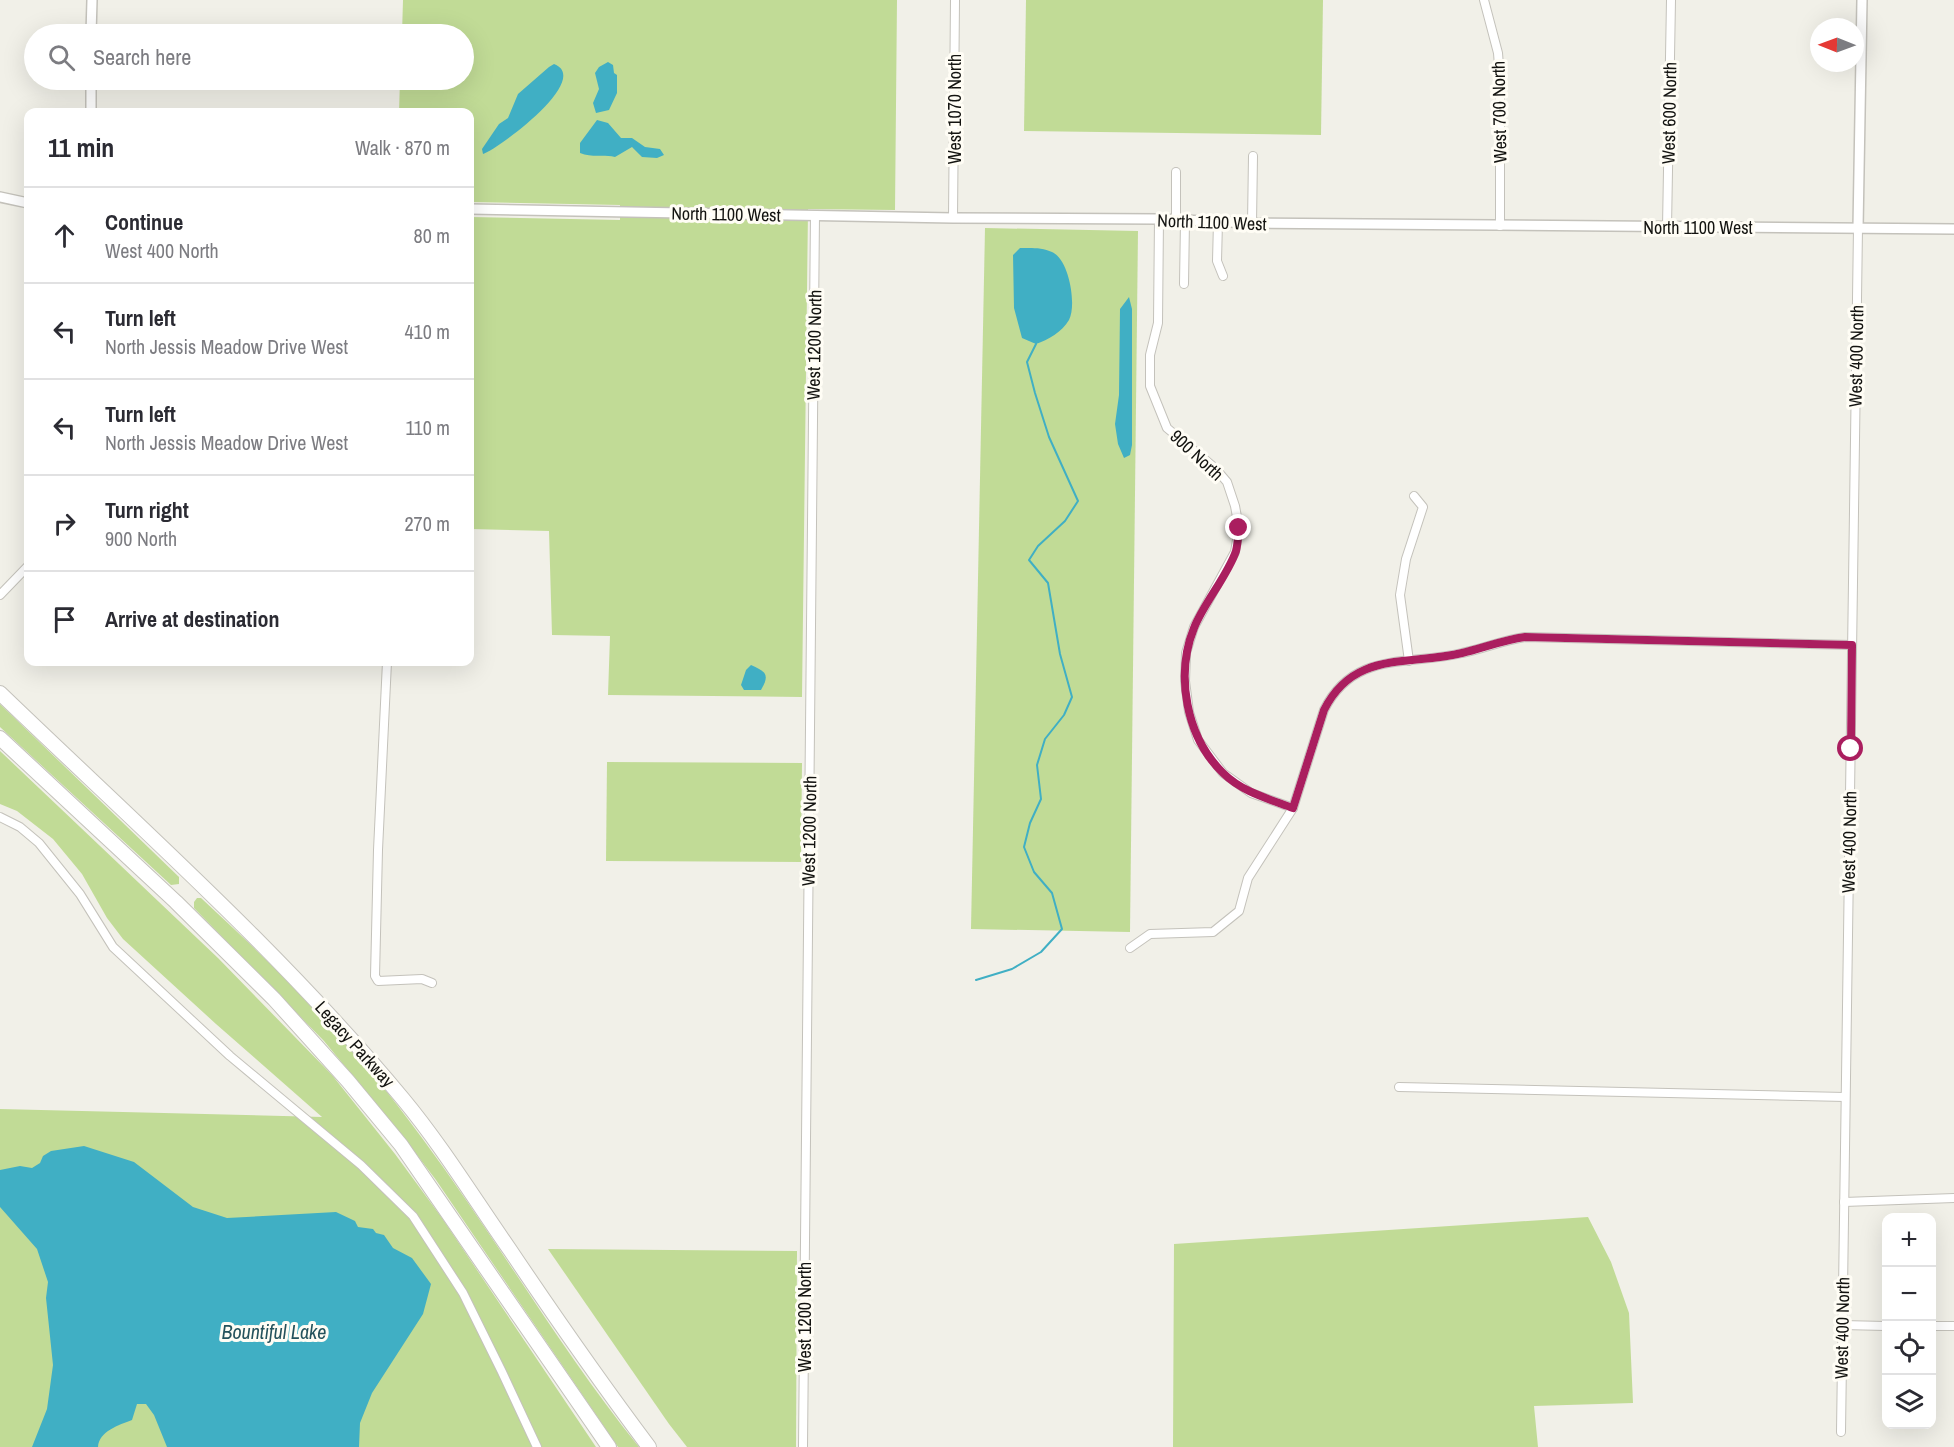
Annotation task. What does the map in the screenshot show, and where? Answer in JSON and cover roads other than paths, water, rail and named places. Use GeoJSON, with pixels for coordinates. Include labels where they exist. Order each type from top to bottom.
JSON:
{"type":"FeatureCollection","features":[{"type":"Feature","properties":{"kind":"highway","name":"Legacy Parkway"},"geometry":{"type":"LineString","coordinates":[[0,693],[252,935],[344,1029],[412,1111],[462,1179],[605,1388],[649,1447]]}},
{"type":"Feature","properties":{"kind":"highway","name":"Legacy Parkway"},"geometry":{"type":"LineString","coordinates":[[0,738],[176,903],[274,999],[348,1081],[401,1145],[609,1447]]}},
{"type":"Feature","properties":{"kind":"street"},"geometry":{"type":"LineString","coordinates":[[91,24],[92,0]]}},
{"type":"Feature","properties":{"kind":"street","name":"West 1070 North"},"geometry":{"type":"LineString","coordinates":[[953,218],[955,0]]}},
{"type":"Feature","properties":{"kind":"street","name":"West 700 North"},"geometry":{"type":"LineString","coordinates":[[1484,0],[1498,53],[1500,79],[1500,226]]}},
{"type":"Feature","properties":{"kind":"street","name":"West 600 North"},"geometry":{"type":"LineString","coordinates":[[1667,227],[1671,0]]}},
{"type":"Feature","properties":{"kind":"street","name":"West 400 North"},"geometry":{"type":"LineString","coordinates":[[1841,1431],[1862,0]]}},
{"type":"Feature","properties":{"kind":"street"},"geometry":{"type":"LineString","coordinates":[[91,90],[91,108]]}},
{"type":"Feature","properties":{"kind":"street"},"geometry":{"type":"LineString","coordinates":[[1252,224],[1253,156]]}},
{"type":"Feature","properties":{"kind":"street"},"geometry":{"type":"LineString","coordinates":[[1176,172],[1184,284]]}},
{"type":"Feature","properties":{"kind":"street"},"geometry":{"type":"LineString","coordinates":[[0,197],[24,202]]}},
{"type":"Feature","properties":{"kind":"street","name":"North 1100 West"},"geometry":{"type":"LineString","coordinates":[[474,209],[953,218],[1159,219],[1252,224],[1954,229]]}},
{"type":"Feature","properties":{"kind":"street","name":"West 1200 North"},"geometry":{"type":"LineString","coordinates":[[803,1447],[815,215]]}},
{"type":"Feature","properties":{"kind":"street","name":"900 North"},"geometry":{"type":"LineString","coordinates":[[1159,219],[1158,323],[1150,355],[1150,386],[1167,428],[1215,468],[1227,482],[1239,528],[1235,552],[1194,627],[1186,653],[1185,681],[1189,712],[1198,740],[1223,773],[1251,793],[1293,808]]}},
{"type":"Feature","properties":{"kind":"street"},"geometry":{"type":"LineString","coordinates":[[1218,222],[1217,261],[1223,276]]}},
{"type":"Feature","properties":{"kind":"street"},"geometry":{"type":"LineString","coordinates":[[1409,661],[1400,595],[1406,559],[1423,507],[1414,496]]}},
{"type":"Feature","properties":{"kind":"street"},"geometry":{"type":"LineString","coordinates":[[0,595],[24,570]]}},
{"type":"Feature","properties":{"kind":"street"},"geometry":{"type":"LineString","coordinates":[[1130,948],[1150,934],[1213,932],[1239,911],[1248,878],[1293,808],[1324,710],[1331,696],[1341,685],[1368,667],[1461,654],[1510,639],[1525,637],[1852,645]]}},
{"type":"Feature","properties":{"kind":"street"},"geometry":{"type":"LineString","coordinates":[[387,666],[375,976],[378,981],[422,980],[432,983]]}},
{"type":"Feature","properties":{"kind":"street"},"geometry":{"type":"LineString","coordinates":[[0,817],[20,827],[39,843],[80,894],[113,947],[230,1056],[361,1165],[413,1216],[463,1293],[537,1447]]}},
{"type":"Feature","properties":{"kind":"street"},"geometry":{"type":"LineString","coordinates":[[1399,1087],[1845,1097]]}},
{"type":"Feature","properties":{"kind":"street"},"geometry":{"type":"LineString","coordinates":[[1844,1202],[1954,1198]]}},
{"type":"Feature","properties":{"kind":"street"},"geometry":{"type":"LineString","coordinates":[[1842,1325],[1882,1326]]}},
{"type":"Feature","properties":{"kind":"street"},"geometry":{"type":"LineString","coordinates":[[1936,1326],[1954,1326]]}},
{"type":"Feature","properties":{"kind":"water"},"geometry":{"type":"Polygon","coordinates":[[[608,62],[613,65],[614,73],[617,75],[617,93],[609,110],[596,113],[593,103],[599,89],[595,73],[599,67],[608,62]]]}},
{"type":"Feature","properties":{"kind":"water"},"geometry":{"type":"Polygon","coordinates":[[[554,64],[563,72],[561,84],[553,98],[539,113],[506,140],[483,154],[482,149],[499,124],[508,118],[518,94],[554,64]]]}},
{"type":"Feature","properties":{"kind":"water"},"geometry":{"type":"Polygon","coordinates":[[[597,120],[608,123],[621,138],[632,138],[645,147],[660,149],[664,155],[657,158],[642,157],[632,147],[615,157],[580,153],[580,143],[597,120]]]}},
{"type":"Feature","properties":{"kind":"water"},"geometry":{"type":"Polygon","coordinates":[[[1020,248],[1048,250],[1058,256],[1067,273],[1072,294],[1069,320],[1054,335],[1036,344],[1022,338],[1014,308],[1013,255],[1020,248]]]}},
{"type":"Feature","properties":{"kind":"water"},"geometry":{"type":"Polygon","coordinates":[[[1129,297],[1132,309],[1132,445],[1130,455],[1124,458],[1118,444],[1115,424],[1119,395],[1120,309],[1129,297]]]}},
{"type":"Feature","properties":{"kind":"water"},"geometry":{"type":"Polygon","coordinates":[[[751,665],[765,674],[761,690],[744,690],[741,685],[746,670],[751,665]]]}},
{"type":"Feature","properties":{"kind":"water","name":"Bountiful Lake"},"geometry":{"type":"Polygon","coordinates":[[[84,1146],[134,1162],[193,1207],[227,1218],[336,1212],[355,1221],[358,1227],[373,1229],[376,1233],[384,1235],[393,1248],[412,1258],[431,1284],[423,1314],[372,1393],[360,1423],[359,1447],[167,1447],[154,1415],[146,1404],[137,1404],[132,1420],[106,1433],[99,1441],[98,1447],[32,1447],[47,1409],[53,1365],[46,1298],[48,1282],[37,1249],[0,1207],[0,1170],[20,1166],[32,1168],[51,1151],[84,1146]]]}},
{"type":"Feature","properties":{"kind":"waterway"},"geometry":{"type":"LineString","coordinates":[[976,980],[1012,969],[1041,952],[1062,929],[1052,893],[1034,872],[1024,847],[1030,823],[1041,799],[1037,765],[1045,739],[1064,715],[1072,697],[1060,654],[1048,583],[1029,560],[1038,546],[1065,521],[1078,501],[1049,437],[1035,393],[1027,362],[1036,344]]}}]}
